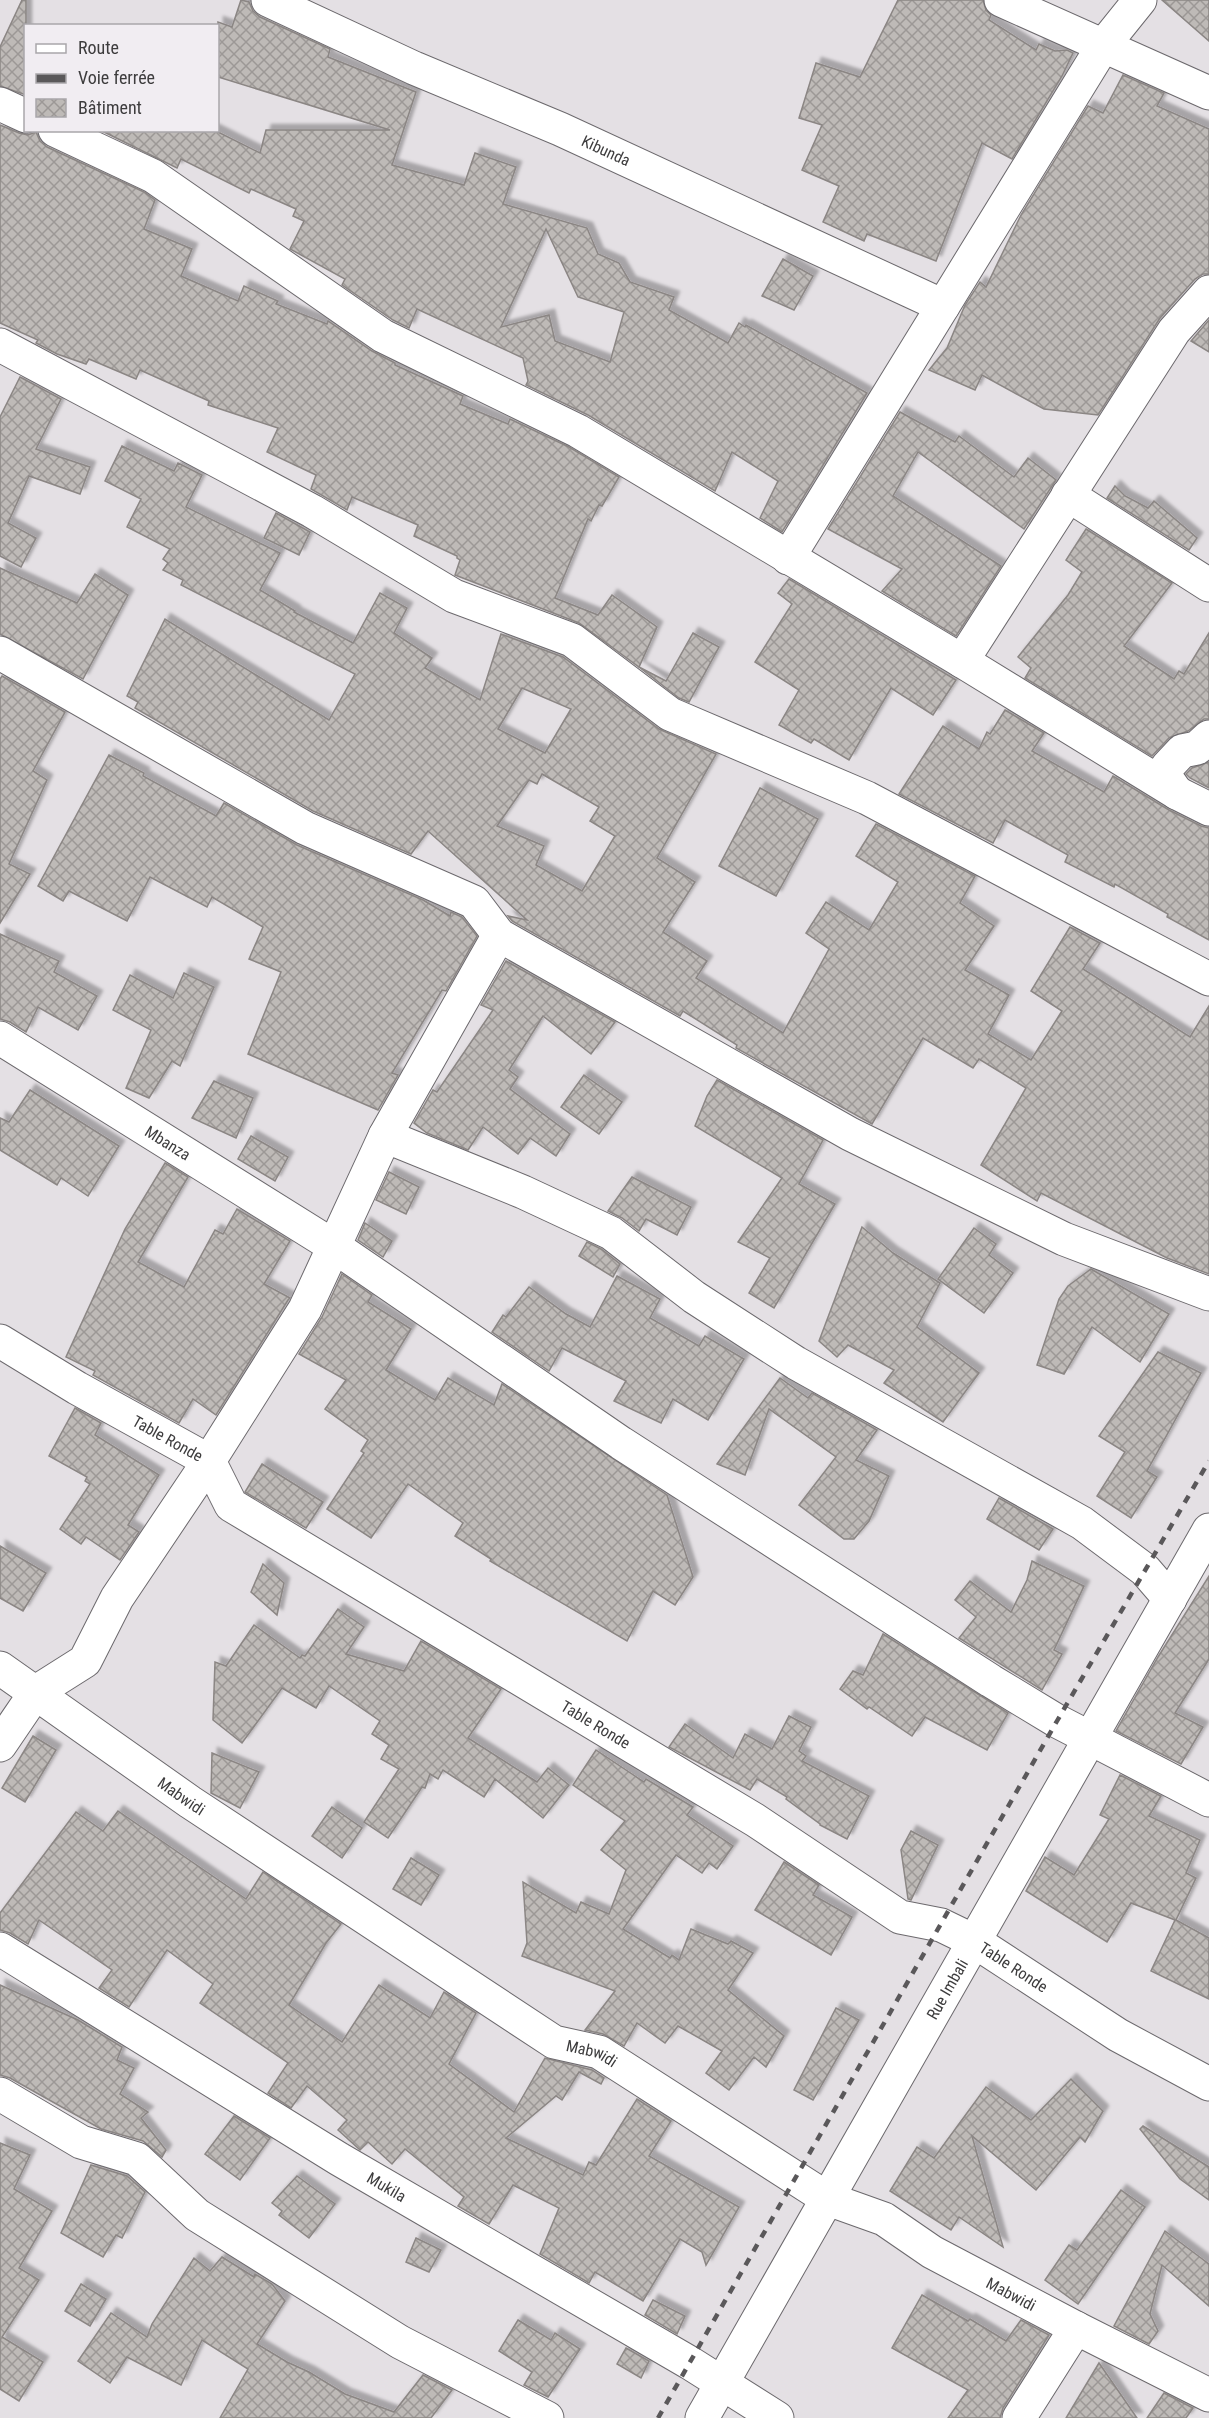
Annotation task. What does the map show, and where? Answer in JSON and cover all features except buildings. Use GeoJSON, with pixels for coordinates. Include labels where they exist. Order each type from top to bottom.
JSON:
{"type":"FeatureCollection","features":[{"type":"Feature","properties":{"kind":"street","name":"Kibunda"},"geometry":{"type":"LineString","coordinates":[[268,0],[414,68],[560,129],[942,306]]}},
{"type":"Feature","properties":{"kind":"street"},"geometry":{"type":"LineString","coordinates":[[1002,0],[1209,93]]}},
{"type":"Feature","properties":{"kind":"street"},"geometry":{"type":"LineString","coordinates":[[788,558],[1103,46],[1140,0]]}},
{"type":"Feature","properties":{"kind":"street"},"geometry":{"type":"LineString","coordinates":[[0,104],[24,115]]}},
{"type":"Feature","properties":{"kind":"street"},"geometry":{"type":"LineString","coordinates":[[59,132],[153,176],[383,336],[578,431],[1178,793],[1209,809]]}},
{"type":"Feature","properties":{"kind":"street"},"geometry":{"type":"LineString","coordinates":[[962,661],[1174,331],[1209,292]]}},
{"type":"Feature","properties":{"kind":"street"},"geometry":{"type":"LineString","coordinates":[[0,345],[312,511],[454,596],[572,640],[670,714],[867,798],[1209,979]]}},
{"type":"Feature","properties":{"kind":"street"},"geometry":{"type":"LineString","coordinates":[[1068,495],[1209,585]]}},
{"type":"Feature","properties":{"kind":"street"},"geometry":{"type":"LineString","coordinates":[[0,653],[305,828],[474,902],[499,935],[850,1134],[1064,1239],[1209,1294]]}},
{"type":"Feature","properties":{"kind":"street"},"geometry":{"type":"LineString","coordinates":[[1178,793],[1167,779],[1167,767],[1182,751],[1197,748],[1209,737]]}},
{"type":"Feature","properties":{"kind":"street"},"geometry":{"type":"LineString","coordinates":[[0,1745],[36,1692],[85,1661],[117,1598],[209,1461],[305,1309],[385,1136],[499,935]]}},
{"type":"Feature","properties":{"kind":"street","name":"Mbanza"},"geometry":{"type":"LineString","coordinates":[[0,1038],[335,1247],[621,1443],[991,1681],[1091,1739],[1209,1800]]}},
{"type":"Feature","properties":{"kind":"street"},"geometry":{"type":"LineString","coordinates":[[385,1136],[523,1192],[611,1233],[694,1297],[796,1363],[1082,1523],[1145,1570],[1170,1599]]}},
{"type":"Feature","properties":{"kind":"street","name":"Table Ronde"},"geometry":{"type":"LineString","coordinates":[[0,1341],[77,1388],[209,1461],[231,1505],[755,1820],[900,1917],[941,1925],[974,1941],[1118,2035],[1209,2084]]}},
{"type":"Feature","properties":{"kind":"street","name":"Rue Imbali"},"geometry":{"type":"LineString","coordinates":[[702,2418],[1207,1538]]}},
{"type":"Feature","properties":{"kind":"street","name":"Mabwidi"},"geometry":{"type":"LineString","coordinates":[[0,1668],[199,1808],[555,2042],[599,2052],[828,2199],[884,2219],[932,2252],[1209,2395]]}},
{"type":"Feature","properties":{"kind":"street","name":"Mukila"},"geometry":{"type":"LineString","coordinates":[[0,1949],[339,2159],[722,2383],[777,2418]]}},
{"type":"Feature","properties":{"kind":"street"},"geometry":{"type":"LineString","coordinates":[[0,2094],[81,2142],[138,2159],[197,2215],[400,2342],[547,2418]]}},
{"type":"Feature","properties":{"kind":"street"},"geometry":{"type":"LineString","coordinates":[[1019,2418],[1076,2328]]}},
{"type":"Feature","properties":{"kind":"railway"},"geometry":{"type":"LineString","coordinates":[[658,2418],[1057,1721],[1209,1461]]}}]}
